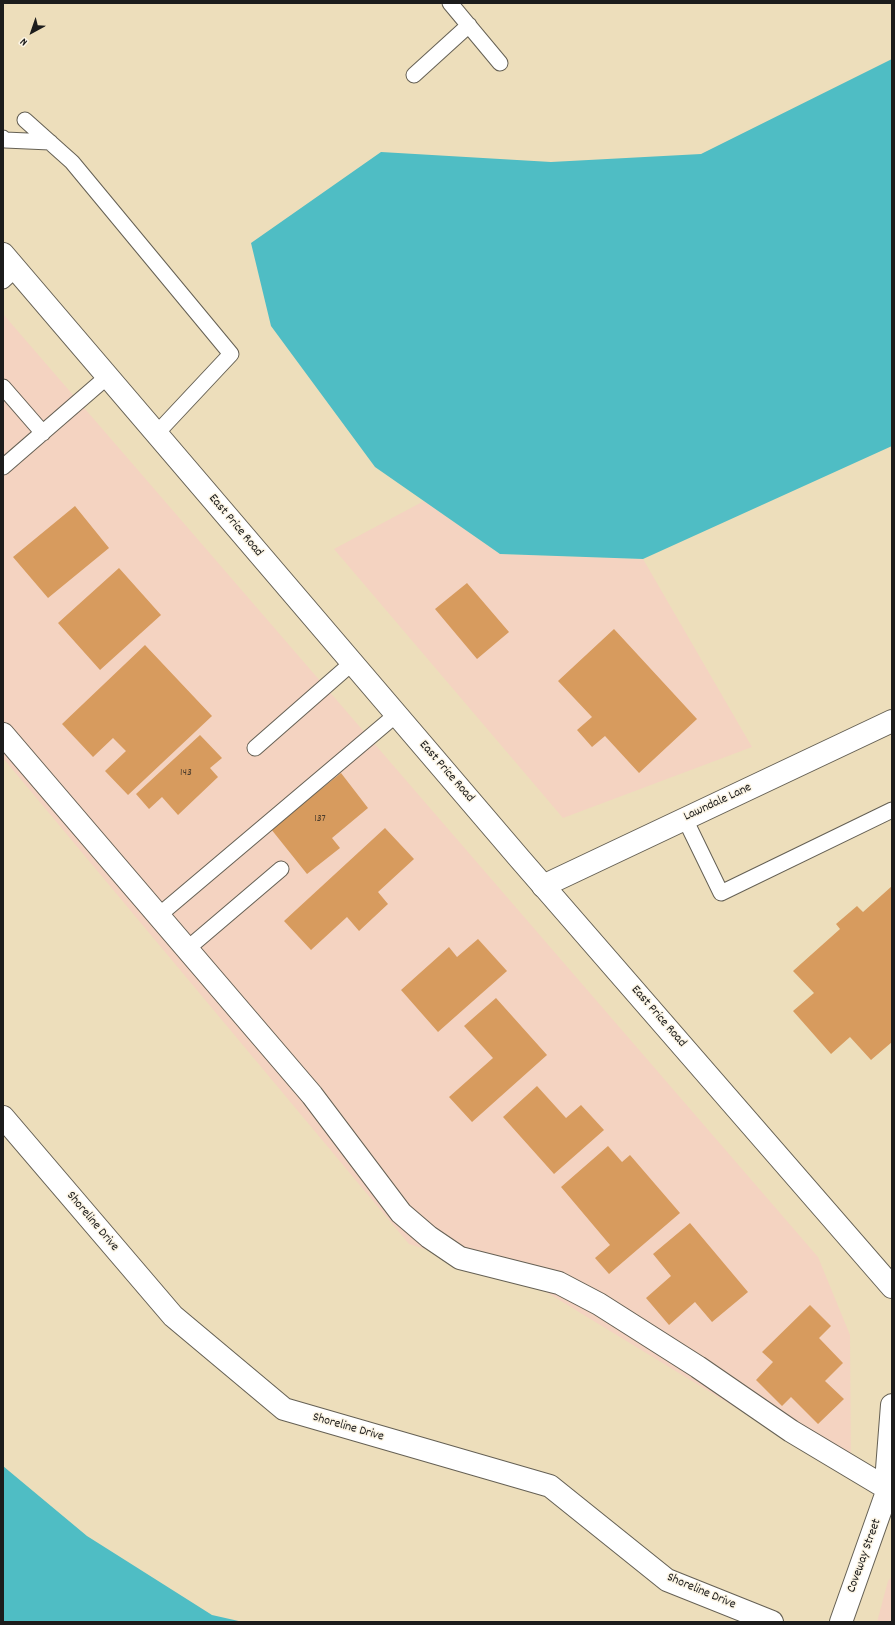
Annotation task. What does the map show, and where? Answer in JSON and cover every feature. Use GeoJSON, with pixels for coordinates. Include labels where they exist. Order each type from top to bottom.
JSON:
{"type":"FeatureCollection","features":[{"type":"Feature","properties":{"kind":"street","name":"East Price Road"},"geometry":{"type":"LineString","coordinates":[[7,268],[108,376],[543,886],[892,1287]]}},
{"type":"Feature","properties":{"kind":"street","name":"Lawndale Lane"},"geometry":{"type":"LineString","coordinates":[[543,886],[892,721]]}},
{"type":"Feature","properties":{"kind":"street"},"geometry":{"type":"LineString","coordinates":[[3,734],[312,1095],[401,1213],[429,1237],[460,1258],[559,1283],[599,1304],[698,1367],[791,1431],[890,1488]]}},
{"type":"Feature","properties":{"kind":"street","name":"Shoreline Drive"},"geometry":{"type":"LineString","coordinates":[[3,1117],[173,1316],[284,1409],[550,1486],[667,1580],[772,1622]]}},
{"type":"Feature","properties":{"kind":"street","name":"Coveway Street"},"geometry":{"type":"LineString","coordinates":[[841,1622],[890,1488],[887,1469],[892,1405]]}},
{"type":"Feature","properties":{"kind":"lane"},"geometry":{"type":"LineString","coordinates":[[450,3],[500,63]]}},
{"type":"Feature","properties":{"kind":"lane"},"geometry":{"type":"LineString","coordinates":[[414,75],[469,25]]}},
{"type":"Feature","properties":{"kind":"lane"},"geometry":{"type":"LineString","coordinates":[[25,120],[72,162],[231,354],[156,434]]}},
{"type":"Feature","properties":{"kind":"lane"},"geometry":{"type":"LineString","coordinates":[[3,138],[5,140],[50,142]]}},
{"type":"Feature","properties":{"kind":"lane"},"geometry":{"type":"LineString","coordinates":[[3,467],[108,376]]}},
{"type":"Feature","properties":{"kind":"lane"},"geometry":{"type":"LineString","coordinates":[[3,387],[42,433]]}},
{"type":"Feature","properties":{"kind":"lane"},"geometry":{"type":"LineString","coordinates":[[255,748],[352,663]]}},
{"type":"Feature","properties":{"kind":"lane"},"geometry":{"type":"LineString","coordinates":[[158,916],[397,714]]}},
{"type":"Feature","properties":{"kind":"lane"},"geometry":{"type":"LineString","coordinates":[[685,819],[721,893],[892,810]]}},
{"type":"Feature","properties":{"kind":"lane"},"geometry":{"type":"LineString","coordinates":[[188,950],[281,869]]}},
{"type":"Feature","properties":{"kind":"shaded area"},"geometry":{"type":"Polygon","coordinates":[[[3,314],[818,1257],[850,1335],[851,1478],[533,1284],[409,1244],[3,758],[3,314]]]}},
{"type":"Feature","properties":{"kind":"shaded area"},"geometry":{"type":"Polygon","coordinates":[[[424,501],[500,554],[643,559],[752,747],[563,818],[334,549],[424,501]]]}},
{"type":"Feature","properties":{"kind":"shaded area"},"geometry":{"type":"Polygon","coordinates":[[[892,1576],[892,1622],[877,1622],[888,1581],[892,1576]]]}},
{"type":"Feature","properties":{"kind":"water"},"geometry":{"type":"Polygon","coordinates":[[[892,59],[892,446],[643,559],[500,554],[375,467],[271,326],[251,243],[381,152],[551,162],[701,154],[892,59]]]}},
{"type":"Feature","properties":{"kind":"water"},"geometry":{"type":"Polygon","coordinates":[[[3,1466],[87,1536],[212,1615],[243,1622],[3,1622],[3,1466]]]}},
{"type":"Feature","properties":{"kind":"building"},"geometry":{"type":"Polygon","coordinates":[[[75,506],[109,548],[48,598],[13,557],[75,506]]]}},
{"type":"Feature","properties":{"kind":"building"},"geometry":{"type":"Polygon","coordinates":[[[119,568],[161,615],[100,670],[58,623],[119,568]]]}},
{"type":"Feature","properties":{"kind":"building"},"geometry":{"type":"Polygon","coordinates":[[[467,583],[509,632],[477,659],[435,609],[467,583]]]}},
{"type":"Feature","properties":{"kind":"building"},"geometry":{"type":"Polygon","coordinates":[[[614,629],[697,719],[639,773],[605,736],[592,747],[577,730],[592,717],[558,681],[614,629]]]}},
{"type":"Feature","properties":{"kind":"building"},"geometry":{"type":"Polygon","coordinates":[[[145,645],[212,716],[128,795],[105,771],[126,751],[113,738],[93,757],[62,724],[145,645]]]}},
{"type":"Feature","properties":{"kind":"building"},"geometry":{"type":"Polygon","coordinates":[[[200,735],[222,758],[210,768],[218,777],[178,815],[162,797],[149,809],[136,794],[200,735]]]}},
{"type":"Feature","properties":{"kind":"building"},"geometry":{"type":"Polygon","coordinates":[[[341,773],[368,808],[332,838],[340,848],[307,874],[271,829],[341,773]]]}},
{"type":"Feature","properties":{"kind":"building"},"geometry":{"type":"Polygon","coordinates":[[[385,828],[414,859],[378,892],[388,904],[359,931],[347,917],[311,950],[284,921],[385,828]]]}},
{"type":"Feature","properties":{"kind":"building"},"geometry":{"type":"Polygon","coordinates":[[[892,886],[892,1042],[871,1060],[850,1037],[831,1054],[793,1011],[814,993],[793,971],[840,929],[836,924],[857,906],[863,912],[892,886]]]}},
{"type":"Feature","properties":{"kind":"building"},"geometry":{"type":"Polygon","coordinates":[[[478,939],[507,971],[438,1032],[401,990],[449,947],[457,957],[478,939]]]}},
{"type":"Feature","properties":{"kind":"building"},"geometry":{"type":"Polygon","coordinates":[[[496,998],[547,1055],[472,1122],[449,1097],[493,1058],[464,1026],[496,998]]]}},
{"type":"Feature","properties":{"kind":"building"},"geometry":{"type":"Polygon","coordinates":[[[537,1086],[566,1118],[581,1105],[604,1130],[554,1174],[503,1117],[537,1086]]]}},
{"type":"Feature","properties":{"kind":"building"},"geometry":{"type":"Polygon","coordinates":[[[608,1146],[622,1162],[630,1155],[680,1213],[609,1274],[595,1258],[610,1245],[561,1187],[608,1146]]]}},
{"type":"Feature","properties":{"kind":"building"},"geometry":{"type":"Polygon","coordinates":[[[690,1223],[748,1292],[712,1322],[695,1302],[669,1325],[646,1298],[671,1276],[653,1254],[690,1223]]]}},
{"type":"Feature","properties":{"kind":"building"},"geometry":{"type":"Polygon","coordinates":[[[810,1305],[831,1326],[819,1338],[843,1363],[825,1381],[844,1399],[818,1424],[791,1397],[782,1406],[756,1380],[773,1362],[762,1352],[810,1305]]]}}]}
